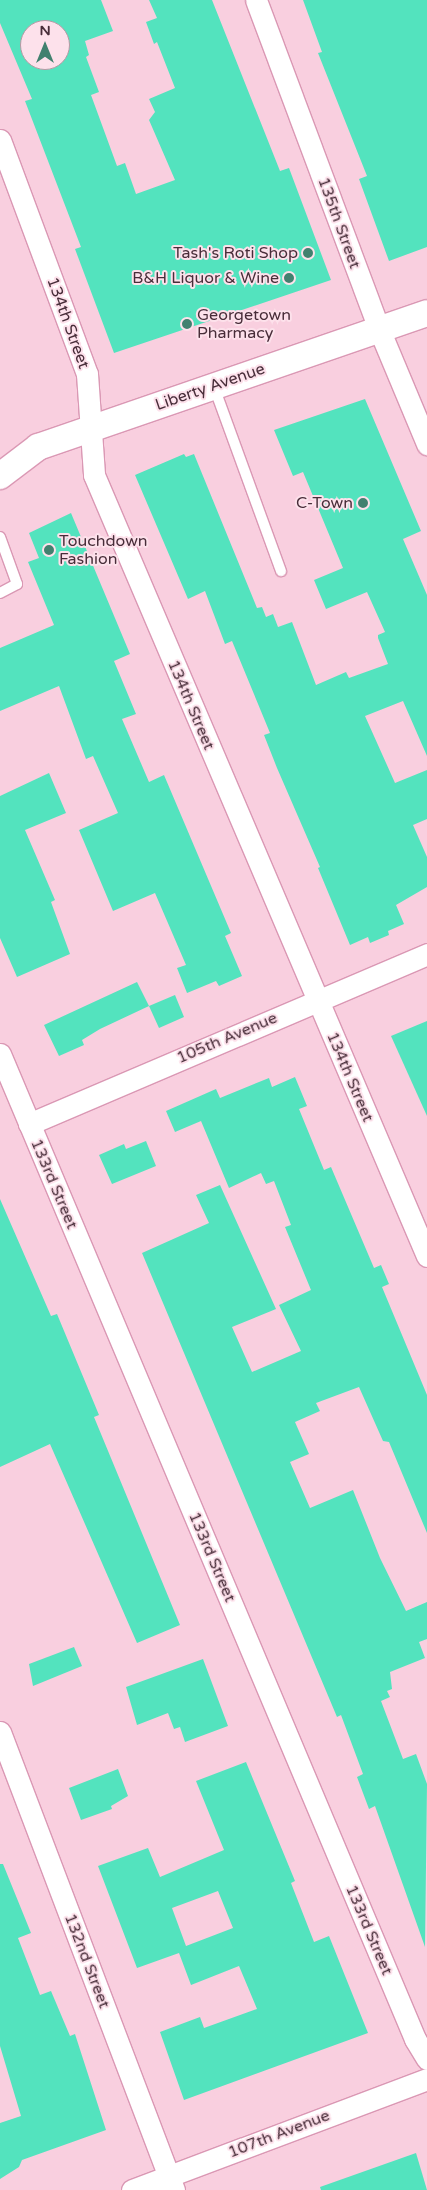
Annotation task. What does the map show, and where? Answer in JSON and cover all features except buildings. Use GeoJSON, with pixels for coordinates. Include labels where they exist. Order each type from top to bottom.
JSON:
{"type":"FeatureCollection","features":[{"type":"Feature","properties":{"kind":"street","name":"135th Street"},"geometry":{"type":"LineString","coordinates":[[256,0],[379,329],[427,444]]}},
{"type":"Feature","properties":{"kind":"street","name":"134th Street"},"geometry":{"type":"LineString","coordinates":[[0,140],[87,374],[94,475],[316,1000],[427,1256]]}},
{"type":"Feature","properties":{"kind":"street","name":"Liberty Avenue"},"geometry":{"type":"LineString","coordinates":[[0,476],[38,447],[427,313]]}},
{"type":"Feature","properties":{"kind":"street"},"geometry":{"type":"LineString","coordinates":[[0,458],[38,447]]}},
{"type":"Feature","properties":{"kind":"street","name":"105th Avenue"},"geometry":{"type":"LineString","coordinates":[[29,1124],[427,954]]}},
{"type":"Feature","properties":{"kind":"street","name":"133rd Street"},"geometry":{"type":"LineString","coordinates":[[0,1054],[415,2039],[427,2059]]}},
{"type":"Feature","properties":{"kind":"street","name":"132nd Street"},"geometry":{"type":"LineString","coordinates":[[0,1732],[172,2183]]}},
{"type":"Feature","properties":{"kind":"street","name":"107th Avenue"},"geometry":{"type":"LineString","coordinates":[[132,2190],[172,2183],[427,2079]]}},
{"type":"Feature","properties":{"kind":"lane"},"geometry":{"type":"LineString","coordinates":[[214,386],[281,571]]}},
{"type":"Feature","properties":{"kind":"lane"},"geometry":{"type":"LineString","coordinates":[[0,538],[17,584],[0,593]]}},
{"type":"Feature","properties":{"kind":"place","name":"Tash's Roti Shop"},"geometry":{"type":"Point","coordinates":[308,253]}},
{"type":"Feature","properties":{"kind":"place","name":"B&H Liquor & Wine"},"geometry":{"type":"Point","coordinates":[289,278]}},
{"type":"Feature","properties":{"kind":"place","name":"Georgetown Pharmacy"},"geometry":{"type":"Point","coordinates":[187,324]}},
{"type":"Feature","properties":{"kind":"place","name":"C-Town"},"geometry":{"type":"Point","coordinates":[363,503]}},
{"type":"Feature","properties":{"kind":"place","name":"Touchdown Fashion"},"geometry":{"type":"Point","coordinates":[49,550]}}]}
